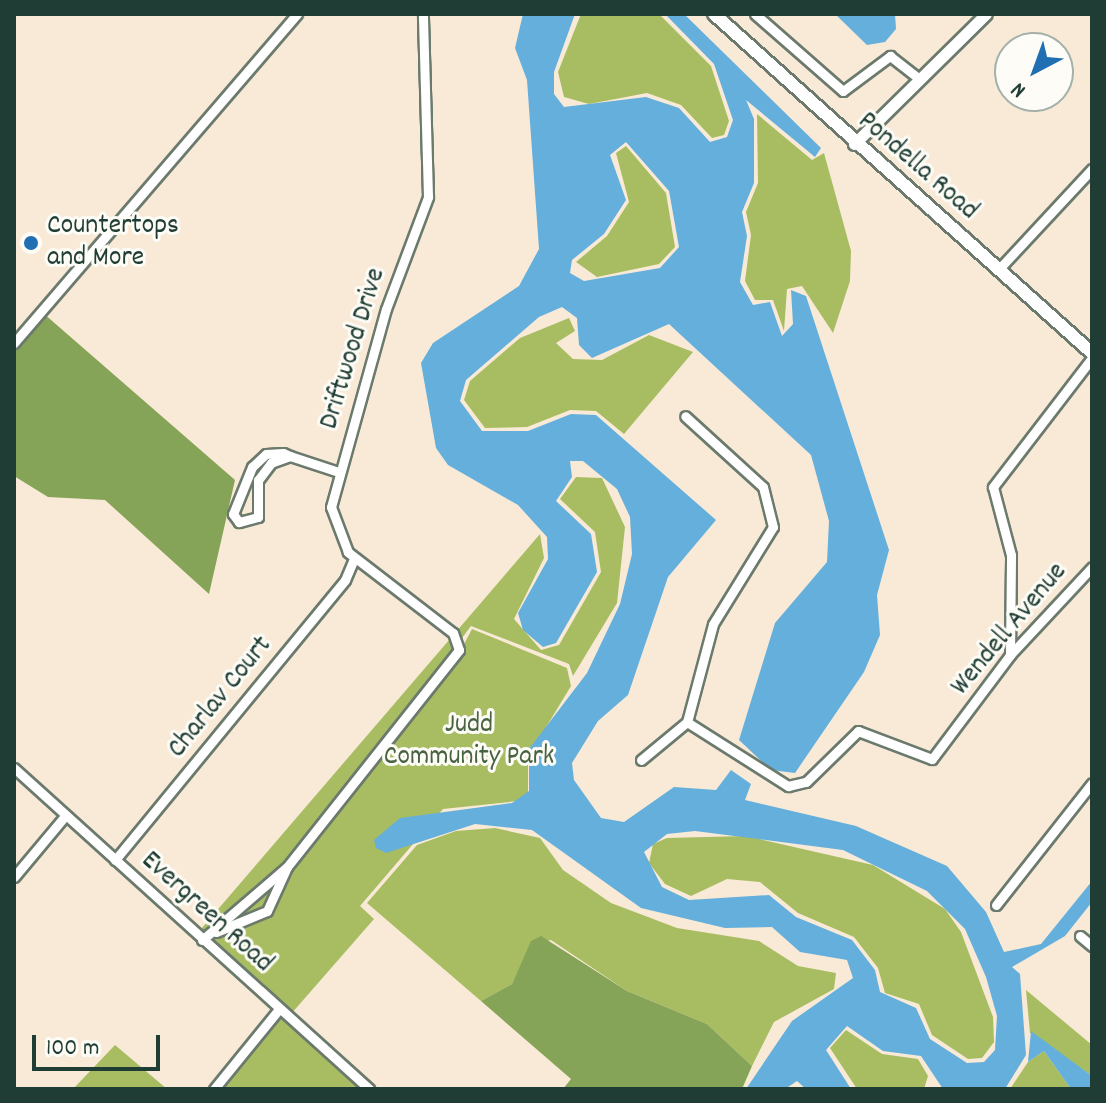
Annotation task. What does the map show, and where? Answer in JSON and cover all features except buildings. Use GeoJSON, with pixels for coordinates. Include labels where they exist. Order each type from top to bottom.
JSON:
{"type":"FeatureCollection","features":[{"type":"Feature","properties":{"kind":"main road","name":"Pondella Road"},"geometry":{"type":"LineString","coordinates":[[714,14],[854,144],[1092,355]]}},
{"type":"Feature","properties":{"kind":"street"},"geometry":{"type":"LineString","coordinates":[[14,343],[297,14]]}},
{"type":"Feature","properties":{"kind":"street","name":"Driftwood Drive"},"geometry":{"type":"LineString","coordinates":[[287,867],[454,658],[459,641],[354,559],[333,525],[339,472],[428,197],[423,14]]}},
{"type":"Feature","properties":{"kind":"street"},"geometry":{"type":"LineString","coordinates":[[755,14],[843,91],[890,56],[919,79]]}},
{"type":"Feature","properties":{"kind":"street"},"geometry":{"type":"LineString","coordinates":[[854,144],[981,16]]}},
{"type":"Feature","properties":{"kind":"street"},"geometry":{"type":"LineString","coordinates":[[998,270],[1092,169]]}},
{"type":"Feature","properties":{"kind":"street"},"geometry":{"type":"LineString","coordinates":[[1010,655],[1011,555],[993,487],[1092,355]]}},
{"type":"Feature","properties":{"kind":"street"},"geometry":{"type":"LineString","coordinates":[[641,760],[687,722],[713,624],[766,547],[773,516],[756,479],[685,416]]}},
{"type":"Feature","properties":{"kind":"street"},"geometry":{"type":"LineString","coordinates":[[290,456],[271,463],[256,486],[258,517],[239,522],[233,514],[245,482],[266,454],[290,456],[339,472]]}},
{"type":"Feature","properties":{"kind":"street"},"geometry":{"type":"LineString","coordinates":[[245,482],[256,486]]}},
{"type":"Feature","properties":{"kind":"street","name":"Charlav Court"},"geometry":{"type":"LineString","coordinates":[[115,860],[345,580],[354,559]]}},
{"type":"Feature","properties":{"kind":"street","name":"Wendell Avenue"},"geometry":{"type":"LineString","coordinates":[[687,722],[791,786],[806,782],[858,731],[932,759],[1010,655],[1092,567]]}},
{"type":"Feature","properties":{"kind":"street","name":"Evergreen Road"},"geometry":{"type":"LineString","coordinates":[[14,768],[369,1089]]}},
{"type":"Feature","properties":{"kind":"street"},"geometry":{"type":"LineString","coordinates":[[996,905],[1091,786]]}},
{"type":"Feature","properties":{"kind":"street"},"geometry":{"type":"LineString","coordinates":[[14,877],[65,816]]}},
{"type":"Feature","properties":{"kind":"street"},"geometry":{"type":"LineString","coordinates":[[216,932],[287,867]]}},
{"type":"Feature","properties":{"kind":"street"},"geometry":{"type":"LineString","coordinates":[[202,940],[267,911],[287,867]]}},
{"type":"Feature","properties":{"kind":"street"},"geometry":{"type":"LineString","coordinates":[[1080,936],[1092,946]]}},
{"type":"Feature","properties":{"kind":"street"},"geometry":{"type":"LineString","coordinates":[[214,1089],[279,1009]]}},
{"type":"Feature","properties":{"kind":"green space"},"geometry":{"type":"Polygon","coordinates":[[[581,14],[659,14],[711,66],[729,121],[724,135],[712,138],[681,105],[647,93],[589,104],[564,97],[558,72],[581,14]]]}},
{"type":"Feature","properties":{"kind":"green space"},"geometry":{"type":"Polygon","coordinates":[[[757,114],[812,160],[824,153],[851,251],[850,281],[833,333],[802,286],[787,289],[784,331],[773,300],[755,300],[745,281],[751,235],[746,212],[758,183],[757,114]]]}},
{"type":"Feature","properties":{"kind":"green space"},"geometry":{"type":"Polygon","coordinates":[[[626,146],[666,193],[675,247],[659,264],[597,277],[576,262],[607,236],[629,202],[616,153],[626,146]]]}},
{"type":"Feature","properties":{"kind":"green space"},"geometry":{"type":"Polygon","coordinates":[[[43,313],[235,480],[209,594],[105,500],[48,497],[14,476],[14,343],[43,313]]]}},
{"type":"Feature","properties":{"kind":"green space"},"geometry":{"type":"Polygon","coordinates":[[[569,318],[575,331],[556,343],[573,359],[602,360],[649,335],[693,352],[624,434],[596,411],[570,410],[527,427],[485,428],[464,400],[470,381],[520,338],[569,318]]]}},
{"type":"Feature","properties":{"kind":"green space"},"geometry":{"type":"Polygon","coordinates":[[[576,477],[602,478],[625,527],[617,603],[573,676],[569,664],[471,626],[297,858],[209,940],[365,1089],[209,1089],[274,1009],[195,936],[540,534],[544,558],[514,619],[541,650],[559,645],[601,572],[595,532],[560,499],[576,477]]]}},
{"type":"Feature","properties":{"kind":"green space","name":"Judd Community Park"},"geometry":{"type":"Polygon","coordinates":[[[472,629],[567,668],[571,686],[528,757],[528,800],[443,809],[360,906],[374,919],[291,1014],[213,941],[299,861],[453,665],[472,629]]]}},
{"type":"Feature","properties":{"kind":"green space"},"geometry":{"type":"Polygon","coordinates":[[[495,828],[540,838],[563,870],[611,903],[677,928],[759,941],[798,966],[836,973],[834,989],[774,1022],[752,1066],[707,1024],[627,991],[551,940],[530,946],[512,984],[481,1001],[367,903],[417,845],[456,831],[495,828]]]}},
{"type":"Feature","properties":{"kind":"green space"},"geometry":{"type":"Polygon","coordinates":[[[746,836],[873,865],[945,909],[961,932],[993,1017],[994,1042],[982,1058],[968,1059],[932,1035],[919,1004],[885,993],[878,968],[854,937],[798,913],[760,882],[727,879],[691,896],[665,884],[649,863],[653,844],[667,838],[746,836]]]}},
{"type":"Feature","properties":{"kind":"green space"},"geometry":{"type":"Polygon","coordinates":[[[541,936],[627,991],[707,1024],[752,1066],[742,1089],[563,1089],[571,1079],[481,1001],[512,984],[531,941],[541,936]]]}},
{"type":"Feature","properties":{"kind":"green space"},"geometry":{"type":"Polygon","coordinates":[[[1026,990],[1092,1045],[1092,1076],[1030,1033],[1026,990]]]}},
{"type":"Feature","properties":{"kind":"green space"},"geometry":{"type":"Polygon","coordinates":[[[846,1030],[882,1054],[918,1059],[928,1076],[924,1089],[857,1089],[830,1048],[846,1030]]]}},
{"type":"Feature","properties":{"kind":"green space"},"geometry":{"type":"Polygon","coordinates":[[[115,1045],[167,1089],[73,1089],[115,1045]]]}},
{"type":"Feature","properties":{"kind":"green space"},"geometry":{"type":"Polygon","coordinates":[[[1044,1051],[1071,1089],[1010,1089],[1028,1062],[1044,1051]]]}},
{"type":"Feature","properties":{"kind":"water"},"geometry":{"type":"Polygon","coordinates":[[[523,14],[575,14],[554,72],[554,94],[564,107],[646,97],[679,108],[710,142],[727,137],[733,120],[714,64],[665,14],[684,14],[821,148],[815,157],[746,100],[754,119],[754,183],[742,212],[747,236],[740,282],[753,305],[770,302],[782,336],[793,324],[791,290],[806,296],[889,550],[877,595],[880,635],[864,672],[795,773],[771,770],[739,740],[775,623],[827,562],[829,521],[811,455],[669,324],[592,358],[579,345],[577,318],[562,307],[539,317],[466,380],[460,401],[482,431],[528,431],[571,414],[596,415],[716,520],[668,577],[628,695],[598,721],[572,763],[574,780],[601,818],[624,822],[674,787],[716,790],[731,770],[751,784],[745,800],[856,826],[947,866],[986,912],[1004,952],[1041,944],[1092,881],[1092,902],[1065,936],[1012,967],[1020,974],[1026,1055],[1005,1089],[943,1089],[921,1056],[883,1051],[847,1026],[826,1050],[851,1089],[806,1089],[797,1081],[785,1089],[746,1089],[792,1021],[853,978],[847,960],[800,952],[772,927],[725,928],[641,908],[532,830],[475,824],[386,853],[376,848],[374,840],[400,818],[512,803],[529,791],[529,749],[587,673],[620,604],[632,554],[630,517],[617,489],[583,461],[570,461],[572,477],[556,501],[591,534],[597,572],[556,643],[543,647],[523,630],[518,613],[548,559],[547,537],[518,505],[448,465],[436,448],[421,363],[433,343],[519,286],[539,249],[527,80],[515,48],[523,14]],[[626,142],[610,155],[626,200],[604,234],[572,260],[570,273],[584,281],[660,268],[679,247],[669,191],[626,142]],[[695,831],[667,834],[644,852],[662,887],[689,900],[769,895],[796,917],[852,940],[875,970],[880,992],[916,1008],[930,1039],[967,1063],[984,1062],[995,1050],[997,1016],[986,977],[965,929],[927,891],[843,850],[695,831]]]}},
{"type":"Feature","properties":{"kind":"water"},"geometry":{"type":"Polygon","coordinates":[[[835,14],[895,14],[896,29],[885,42],[867,45],[835,14]]]}},
{"type":"Feature","properties":{"kind":"water"},"geometry":{"type":"Polygon","coordinates":[[[1031,1031],[1092,1076],[1092,1089],[1071,1089],[1044,1051],[1028,1062],[1031,1031]]]}},
{"type":"Feature","properties":{"kind":"place","name":"Countertops and More"},"geometry":{"type":"Point","coordinates":[31,243]}}]}
